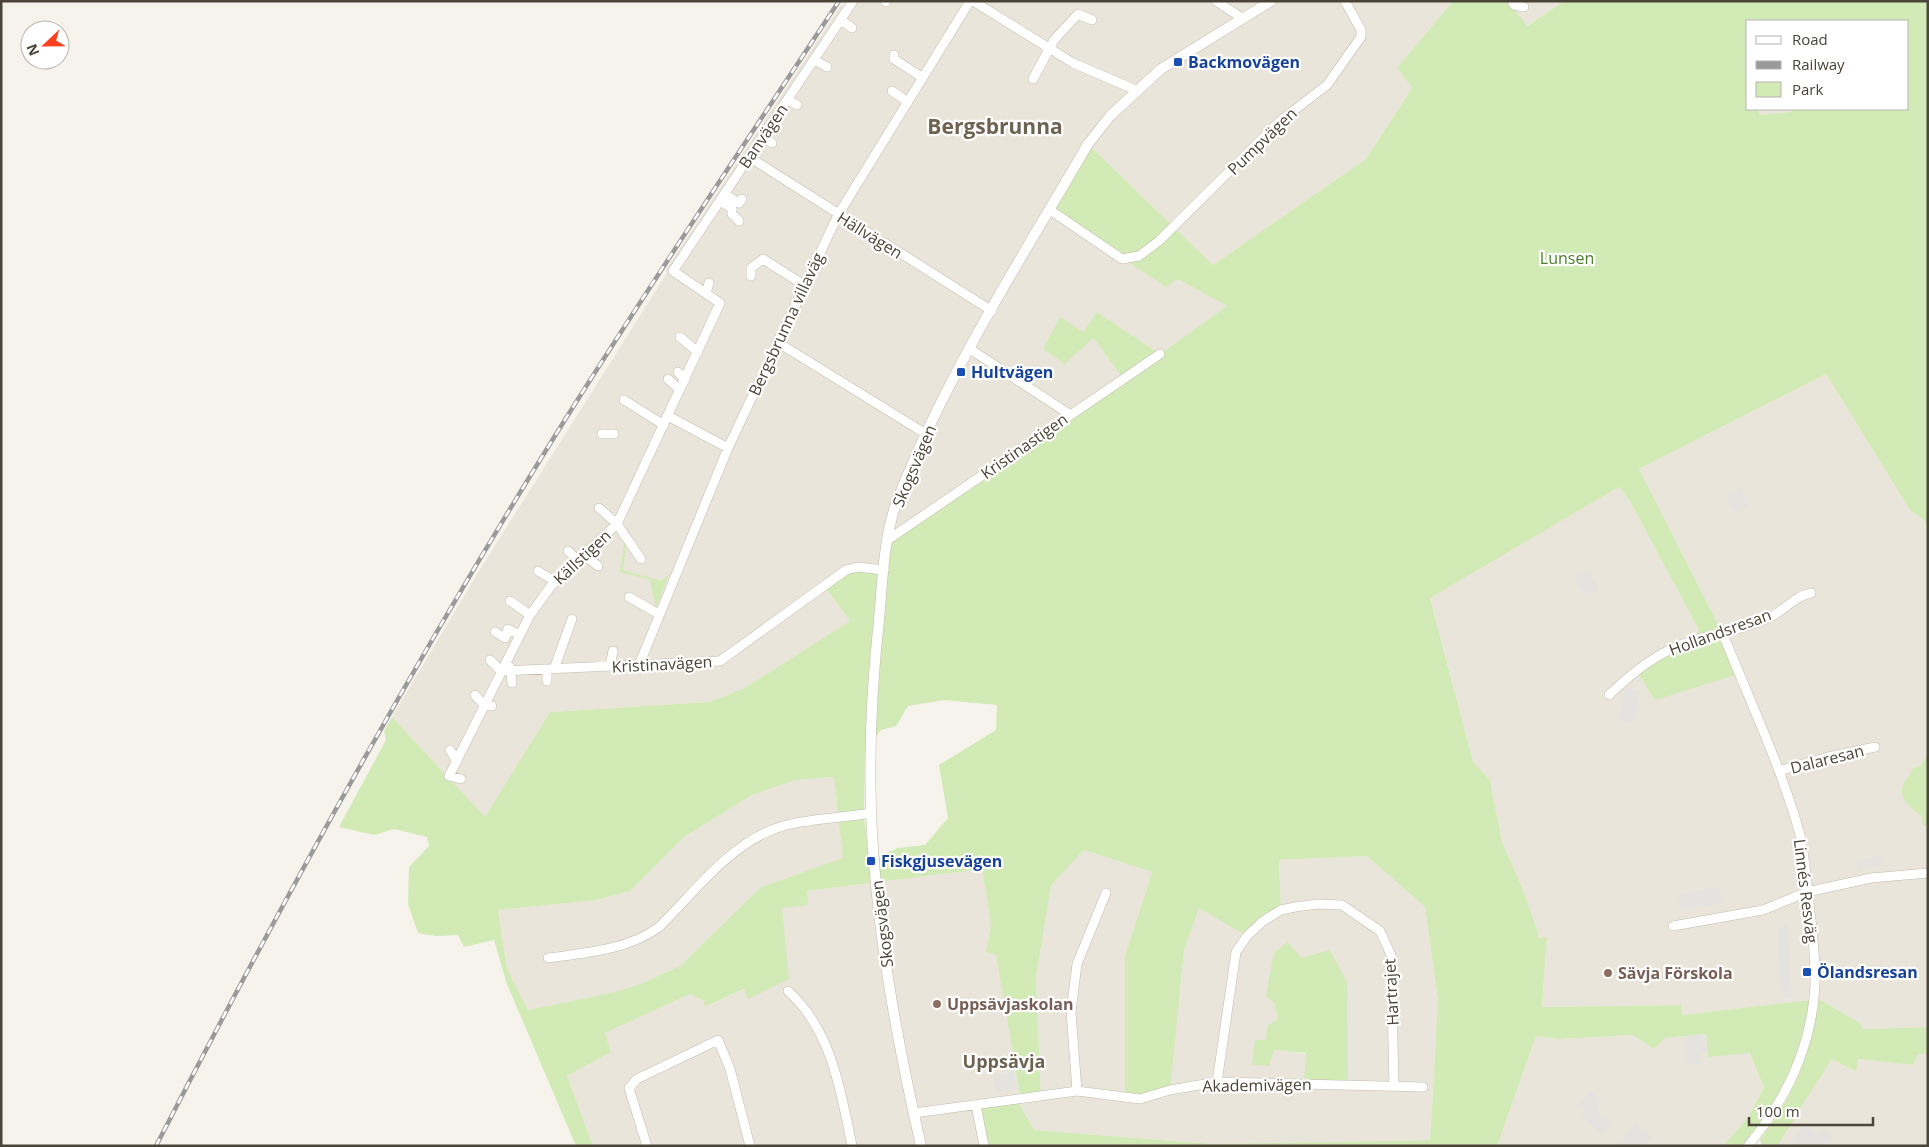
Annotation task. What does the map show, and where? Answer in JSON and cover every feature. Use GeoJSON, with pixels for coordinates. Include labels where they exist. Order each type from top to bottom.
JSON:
{"type":"FeatureCollection","features":[{"type":"Feature","properties":{"kind":"street","name":"Banvägen"},"geometry":{"type":"LineString","coordinates":[[672,271],[750,158],[853,1]]}},
{"type":"Feature","properties":{"kind":"street"},"geometry":{"type":"LineString","coordinates":[[972,1],[1073,63],[1136,90]]}},
{"type":"Feature","properties":{"kind":"street","name":"Bergsbrunna villaväg"},"geometry":{"type":"LineString","coordinates":[[638,665],[728,448],[838,216],[922,78],[956,32],[972,1]]}},
{"type":"Feature","properties":{"kind":"street"},"geometry":{"type":"LineString","coordinates":[[1216,1],[1242,18]]}},
{"type":"Feature","properties":{"kind":"street","name":"Skogsvägen"},"geometry":{"type":"LineString","coordinates":[[921,1146],[895,1024],[883,944],[871,813],[873,674],[884,570],[895,507],[926,434],[970,349],[1088,144],[1110,116],[1161,69],[1271,1]]}},
{"type":"Feature","properties":{"kind":"street","name":"Pumpvägen"},"geometry":{"type":"LineString","coordinates":[[1050,210],[1122,259],[1139,256],[1159,242],[1280,122],[1327,85],[1361,37],[1361,30],[1345,1]]}},
{"type":"Feature","properties":{"kind":"street"},"geometry":{"type":"LineString","coordinates":[[1512,1],[1514,5],[1524,6]]}},
{"type":"Feature","properties":{"kind":"street"},"geometry":{"type":"LineString","coordinates":[[1033,79],[1049,48],[1078,14],[1092,20]]}},
{"type":"Feature","properties":{"kind":"street"},"geometry":{"type":"LineString","coordinates":[[841,20],[852,28]]}},
{"type":"Feature","properties":{"kind":"street"},"geometry":{"type":"LineString","coordinates":[[894,55],[894,59],[922,78]]}},
{"type":"Feature","properties":{"kind":"street"},"geometry":{"type":"LineString","coordinates":[[814,60],[827,67]]}},
{"type":"Feature","properties":{"kind":"street"},"geometry":{"type":"LineString","coordinates":[[920,64],[928,70]]}},
{"type":"Feature","properties":{"kind":"street"},"geometry":{"type":"LineString","coordinates":[[892,92],[908,102]]}},
{"type":"Feature","properties":{"kind":"street"},"geometry":{"type":"LineString","coordinates":[[788,100],[797,104]]}},
{"type":"Feature","properties":{"kind":"street"},"geometry":{"type":"LineString","coordinates":[[763,138],[772,143]]}},
{"type":"Feature","properties":{"kind":"street","name":"Hällvägen"},"geometry":{"type":"LineString","coordinates":[[750,158],[838,216],[992,311]]}},
{"type":"Feature","properties":{"kind":"street"},"geometry":{"type":"LineString","coordinates":[[722,197],[739,203],[742,199]]}},
{"type":"Feature","properties":{"kind":"street"},"geometry":{"type":"LineString","coordinates":[[722,197],[732,208],[732,214],[739,221]]}},
{"type":"Feature","properties":{"kind":"street"},"geometry":{"type":"LineString","coordinates":[[751,276],[751,268],[762,259],[804,285]]}},
{"type":"Feature","properties":{"kind":"street","name":"Källstigen"},"geometry":{"type":"LineString","coordinates":[[461,778],[449,776],[488,706],[506,660],[525,630],[530,615],[543,604],[556,582],[617,524],[646,471],[680,390],[685,380],[696,367],[698,352],[714,325],[720,303],[706,293],[682,282],[672,271]]}},
{"type":"Feature","properties":{"kind":"street"},"geometry":{"type":"LineString","coordinates":[[706,293],[709,283]]}},
{"type":"Feature","properties":{"kind":"street"},"geometry":{"type":"LineString","coordinates":[[680,337],[698,352]]}},
{"type":"Feature","properties":{"kind":"street"},"geometry":{"type":"LineString","coordinates":[[777,342],[926,434]]}},
{"type":"Feature","properties":{"kind":"street"},"geometry":{"type":"LineString","coordinates":[[970,349],[1070,414]]}},
{"type":"Feature","properties":{"kind":"street","name":"Kristinastigen"},"geometry":{"type":"LineString","coordinates":[[889,539],[1160,354]]}},
{"type":"Feature","properties":{"kind":"street"},"geometry":{"type":"LineString","coordinates":[[678,372],[685,380]]}},
{"type":"Feature","properties":{"kind":"street"},"geometry":{"type":"LineString","coordinates":[[668,380],[680,390]]}},
{"type":"Feature","properties":{"kind":"street"},"geometry":{"type":"LineString","coordinates":[[624,400],[664,425]]}},
{"type":"Feature","properties":{"kind":"street"},"geometry":{"type":"LineString","coordinates":[[668,416],[728,448]]}},
{"type":"Feature","properties":{"kind":"street"},"geometry":{"type":"LineString","coordinates":[[602,434],[614,434]]}},
{"type":"Feature","properties":{"kind":"street"},"geometry":{"type":"LineString","coordinates":[[598,508],[617,524],[641,559]]}},
{"type":"Feature","properties":{"kind":"street"},"geometry":{"type":"LineString","coordinates":[[568,551],[598,566]]}},
{"type":"Feature","properties":{"kind":"street","name":"Kristinavägen"},"geometry":{"type":"LineString","coordinates":[[501,671],[720,662],[846,570],[858,567],[884,570]]}},
{"type":"Feature","properties":{"kind":"street"},"geometry":{"type":"LineString","coordinates":[[538,571],[556,582]]}},
{"type":"Feature","properties":{"kind":"street","name":"Hollandsresan"},"geometry":{"type":"LineString","coordinates":[[1609,695],[1635,669],[1660,654],[1691,641],[1723,634],[1772,616],[1802,595],[1811,593]]}},
{"type":"Feature","properties":{"kind":"street"},"geometry":{"type":"LineString","coordinates":[[629,597],[659,614]]}},
{"type":"Feature","properties":{"kind":"street"},"geometry":{"type":"LineString","coordinates":[[510,601],[530,615]]}},
{"type":"Feature","properties":{"kind":"street"},"geometry":{"type":"LineString","coordinates":[[547,681],[550,669],[572,619]]}},
{"type":"Feature","properties":{"kind":"street"},"geometry":{"type":"LineString","coordinates":[[495,632],[505,638],[508,629],[525,630]]}},
{"type":"Feature","properties":{"kind":"street","name":"Linnés Resväg"},"geometry":{"type":"LineString","coordinates":[[1723,634],[1779,771],[1799,833],[1814,943],[1815,985],[1803,1050],[1783,1097],[1750,1145]]}},
{"type":"Feature","properties":{"kind":"street"},"geometry":{"type":"LineString","coordinates":[[610,666],[613,652]]}},
{"type":"Feature","properties":{"kind":"street"},"geometry":{"type":"LineString","coordinates":[[490,660],[501,671]]}},
{"type":"Feature","properties":{"kind":"street"},"geometry":{"type":"LineString","coordinates":[[506,660],[512,670],[512,683]]}},
{"type":"Feature","properties":{"kind":"street"},"geometry":{"type":"LineString","coordinates":[[475,695],[488,706]]}},
{"type":"Feature","properties":{"kind":"street","name":"Dalaresan"},"geometry":{"type":"LineString","coordinates":[[1779,771],[1828,756],[1875,747]]}},
{"type":"Feature","properties":{"kind":"street"},"geometry":{"type":"LineString","coordinates":[[450,750],[461,756]]}},
{"type":"Feature","properties":{"kind":"street"},"geometry":{"type":"LineString","coordinates":[[548,958],[595,951],[645,938],[659,927],[736,849],[769,831],[801,823],[871,813]]}},
{"type":"Feature","properties":{"kind":"street"},"geometry":{"type":"LineString","coordinates":[[1673,926],[1763,910],[1807,892],[1872,878],[1928,873]]}},
{"type":"Feature","properties":{"kind":"street"},"geometry":{"type":"LineString","coordinates":[[1077,1091],[1071,1012],[1077,964],[1106,893]]}},
{"type":"Feature","properties":{"kind":"street","name":"Hartrajet"},"geometry":{"type":"LineString","coordinates":[[1217,1082],[1236,952],[1246,936],[1263,921],[1281,910],[1318,904],[1342,905],[1380,931],[1391,955],[1394,1086]]}},
{"type":"Feature","properties":{"kind":"street"},"geometry":{"type":"LineString","coordinates":[[788,991],[804,1005],[827,1044],[852,1146]]}},
{"type":"Feature","properties":{"kind":"street"},"geometry":{"type":"LineString","coordinates":[[647,1146],[629,1088],[637,1079],[718,1040],[730,1069],[750,1146]]}},
{"type":"Feature","properties":{"kind":"street","name":"Akademivägen"},"geometry":{"type":"LineString","coordinates":[[914,1113],[1077,1091],[1140,1099],[1170,1090],[1217,1082],[1423,1086]]}},
{"type":"Feature","properties":{"kind":"street"},"geometry":{"type":"LineString","coordinates":[[976,1105],[984,1146]]}},
{"type":"Feature","properties":{"kind":"shaded area"},"geometry":{"type":"Polygon","coordinates":[[[849,1],[1453,1],[1397,68],[1412,88],[1366,159],[1213,265],[1089,145],[1178,278],[1227,306],[1160,354],[1097,312],[1084,332],[1093,338],[1123,378],[884,570],[825,586],[850,621],[743,689],[709,702],[550,712],[485,818],[392,717],[479,571],[667,273],[665,271],[841,5],[845,7],[849,1]]]}},
{"type":"Feature","properties":{"kind":"shaded area"},"geometry":{"type":"Polygon","coordinates":[[[1508,1],[1564,1],[1526,26],[1508,1]]]}},
{"type":"Feature","properties":{"kind":"shaded area"},"geometry":{"type":"Polygon","coordinates":[[[1758,110],[1792,110],[1792,112],[1759,115],[1758,110]]]}},
{"type":"Feature","properties":{"kind":"shaded area"},"geometry":{"type":"Polygon","coordinates":[[[1826,374],[1910,510],[1925,521],[1928,533],[1928,1027],[1863,1029],[1860,1023],[1819,999],[1681,1015],[1680,1005],[1542,1007],[1547,938],[1537,938],[1537,930],[1524,892],[1502,842],[1490,780],[1473,762],[1430,597],[1619,487],[1631,503],[1699,630],[1691,641],[1636,669],[1655,700],[1723,634],[1639,469],[1826,374]]]}},
{"type":"Feature","properties":{"kind":"shaded area"},"geometry":{"type":"Polygon","coordinates":[[[1741,489],[1750,506],[1736,514],[1726,496],[1741,489]]]}},
{"type":"Feature","properties":{"kind":"shaded area"},"geometry":{"type":"Polygon","coordinates":[[[1587,569],[1599,589],[1586,597],[1574,577],[1587,569]]]}},
{"type":"Feature","properties":{"kind":"shaded area"},"geometry":{"type":"Polygon","coordinates":[[[1625,687],[1640,690],[1634,723],[1619,720],[1625,687]]]}},
{"type":"Feature","properties":{"kind":"shaded area"},"geometry":{"type":"Polygon","coordinates":[[[834,777],[844,858],[761,887],[680,966],[643,983],[615,992],[528,1010],[507,969],[498,910],[597,900],[630,891],[684,837],[752,795],[796,780],[834,777]]]}},
{"type":"Feature","properties":{"kind":"shaded area"},"geometry":{"type":"Polygon","coordinates":[[[1084,850],[1152,872],[1125,956],[1179,1003],[1184,951],[1199,907],[1281,910],[1279,860],[1367,856],[1425,907],[1438,1001],[1430,1140],[1213,1144],[1034,1130],[1017,1100],[984,1146],[593,1146],[567,1076],[611,1052],[605,1033],[690,994],[704,1001],[706,1007],[745,989],[749,999],[782,908],[807,891],[982,869],[1021,1099],[1041,1097],[1036,977],[1051,884],[1084,850]],[[1274,1002],[1278,1019],[1265,1040],[1255,1040],[1274,1050],[1306,1054],[1348,1085],[1274,1002]]]}},
{"type":"Feature","properties":{"kind":"shaded area"},"geometry":{"type":"Polygon","coordinates":[[[1880,856],[1882,865],[1858,870],[1856,861],[1880,856]]]}},
{"type":"Feature","properties":{"kind":"shaded area"},"geometry":{"type":"Polygon","coordinates":[[[1719,886],[1723,903],[1681,910],[1678,895],[1719,886]]]}},
{"type":"Feature","properties":{"kind":"shaded area"},"geometry":{"type":"Polygon","coordinates":[[[1788,925],[1792,999],[1781,998],[1778,926],[1788,925]]]}},
{"type":"Feature","properties":{"kind":"shaded area"},"geometry":{"type":"Polygon","coordinates":[[[1706,1034],[1708,1056],[1750,1053],[1764,1088],[1747,1119],[1723,1146],[1497,1146],[1536,1036],[1560,1039],[1633,1035],[1654,1049],[1665,1038],[1706,1034]]]}},
{"type":"Feature","properties":{"kind":"shaded area"},"geometry":{"type":"Polygon","coordinates":[[[1705,1035],[1707,1053],[1700,1054],[1701,1064],[1687,1065],[1685,1037],[1705,1035]]]}},
{"type":"Feature","properties":{"kind":"shaded area"},"geometry":{"type":"Polygon","coordinates":[[[1918,1054],[1928,1054],[1928,1146],[1777,1146],[1794,1120],[1793,1116],[1802,1106],[1832,1059],[1855,1072],[1858,1059],[1913,1065],[1918,1054]]]}},
{"type":"Feature","properties":{"kind":"shaded area"},"geometry":{"type":"Polygon","coordinates":[[[1014,1072],[1017,1089],[996,1092],[993,1075],[1014,1072]]]}},
{"type":"Feature","properties":{"kind":"shaded area"},"geometry":{"type":"Polygon","coordinates":[[[1591,1091],[1602,1102],[1596,1110],[1612,1124],[1602,1135],[1581,1115],[1584,1111],[1578,1105],[1591,1091]]]}},
{"type":"Feature","properties":{"kind":"shaded area"},"geometry":{"type":"Polygon","coordinates":[[[1636,1123],[1652,1138],[1645,1146],[1615,1146],[1636,1123]]]}},
{"type":"Feature","properties":{"kind":"shaded area"},"geometry":{"type":"Polygon","coordinates":[[[1804,1124],[1818,1134],[1823,1128],[1832,1135],[1825,1146],[1788,1146],[1804,1124]]]}},
{"type":"Feature","properties":{"kind":"green space","name":"Lunsen"},"geometry":{"type":"Polygon","coordinates":[[[1453,1],[1508,1],[1527,26],[1564,1],[1928,1],[1928,533],[1925,521],[1910,510],[1826,374],[1639,469],[1723,634],[1739,674],[1655,700],[1635,669],[1691,641],[1699,630],[1631,503],[1619,487],[1430,598],[1473,762],[1490,780],[1502,842],[1524,892],[1538,938],[1547,937],[1542,1007],[1681,1005],[1682,1015],[1810,1000],[1805,1028],[1793,1068],[1782,1094],[1768,1116],[1744,1146],[1723,1146],[1747,1119],[1764,1088],[1750,1053],[1708,1057],[1706,1034],[1665,1038],[1654,1049],[1633,1035],[1560,1039],[1536,1036],[1497,1146],[984,1146],[976,1105],[1017,1100],[1034,1130],[1213,1144],[1430,1140],[1438,1001],[1425,907],[1367,856],[1279,860],[1281,910],[1247,936],[1199,908],[1184,951],[1170,1090],[1125,1097],[1125,956],[1152,872],[1084,850],[1051,885],[1036,977],[1041,1097],[1021,1100],[996,955],[986,952],[991,925],[982,869],[807,891],[808,905],[782,908],[789,979],[748,999],[744,989],[705,1007],[704,1001],[690,994],[605,1033],[611,1052],[567,1076],[593,1146],[576,1146],[507,984],[494,940],[464,947],[458,935],[436,936],[418,933],[408,904],[409,867],[429,846],[427,837],[394,829],[374,835],[339,827],[386,740],[384,731],[392,717],[485,817],[550,712],[709,702],[743,689],[850,621],[824,585],[846,570],[883,570],[889,539],[1123,378],[1093,338],[1065,364],[1043,349],[1060,317],[1083,332],[1097,312],[1160,354],[1227,306],[1178,279],[1166,287],[1050,210],[1088,144],[1213,265],[1366,159],[1412,88],[1397,68],[1453,1]],[[944,700],[908,706],[896,726],[881,730],[865,748],[864,815],[869,860],[898,848],[925,845],[948,818],[939,765],[996,730],[997,705],[944,700]],[[834,777],[796,780],[752,795],[684,837],[630,891],[597,900],[498,910],[507,969],[528,1010],[615,992],[643,983],[680,966],[761,887],[843,858],[834,777]]]}},
{"type":"Feature","properties":{"kind":"green space"},"geometry":{"type":"Polygon","coordinates":[[[625,538],[627,540],[623,570],[661,581],[669,574],[656,608],[650,580],[620,572],[625,538]]]}},
{"type":"Feature","properties":{"kind":"green space"},"geometry":{"type":"Polygon","coordinates":[[[1928,755],[1928,827],[1923,825],[1922,816],[1906,802],[1902,789],[1912,769],[1920,766],[1928,755]]]}},
{"type":"Feature","properties":{"kind":"green space"},"geometry":{"type":"Polygon","coordinates":[[[1287,942],[1302,958],[1330,950],[1347,982],[1348,1085],[1304,1084],[1306,1053],[1274,1050],[1269,1066],[1252,1065],[1255,1040],[1265,1040],[1268,1026],[1278,1019],[1274,1002],[1266,996],[1274,953],[1287,942]]]}},
{"type":"Feature","properties":{"kind":"green space"},"geometry":{"type":"Polygon","coordinates":[[[1819,999],[1860,1023],[1863,1029],[1928,1027],[1928,1054],[1918,1054],[1913,1065],[1858,1059],[1856,1072],[1832,1059],[1802,1106],[1793,1115],[1794,1120],[1777,1146],[1762,1146],[1760,1140],[1783,1106],[1799,1074],[1811,1039],[1819,999]]]}},
{"type":"Feature","properties":{"kind":"railway"},"geometry":{"type":"LineString","coordinates":[[156,1146],[298,877],[448,613],[553,439],[623,329],[839,1]]}},
{"type":"Feature","properties":{"kind":"place","name":"Backmovägen"},"geometry":{"type":"Point","coordinates":[1178,62]}},
{"type":"Feature","properties":{"kind":"place","name":"Hultvägen"},"geometry":{"type":"Point","coordinates":[961,372]}},
{"type":"Feature","properties":{"kind":"place","name":"Fiskgjusevägen"},"geometry":{"type":"Point","coordinates":[871,861]}},
{"type":"Feature","properties":{"kind":"place","name":"Ölandsresan"},"geometry":{"type":"Point","coordinates":[1807,972]}},
{"type":"Feature","properties":{"kind":"place","name":"Sävja Förskola"},"geometry":{"type":"Point","coordinates":[1608,973]}},
{"type":"Feature","properties":{"kind":"place","name":"Uppsävjaskolan"},"geometry":{"type":"Point","coordinates":[937,1004]}},
{"type":"Feature","properties":{"kind":"district","name":"Bergsbrunna"},"geometry":{"type":"Point","coordinates":[995,126]}},
{"type":"Feature","properties":{"kind":"district","name":"Uppsävja"},"geometry":{"type":"Point","coordinates":[1004,1061]}}]}
